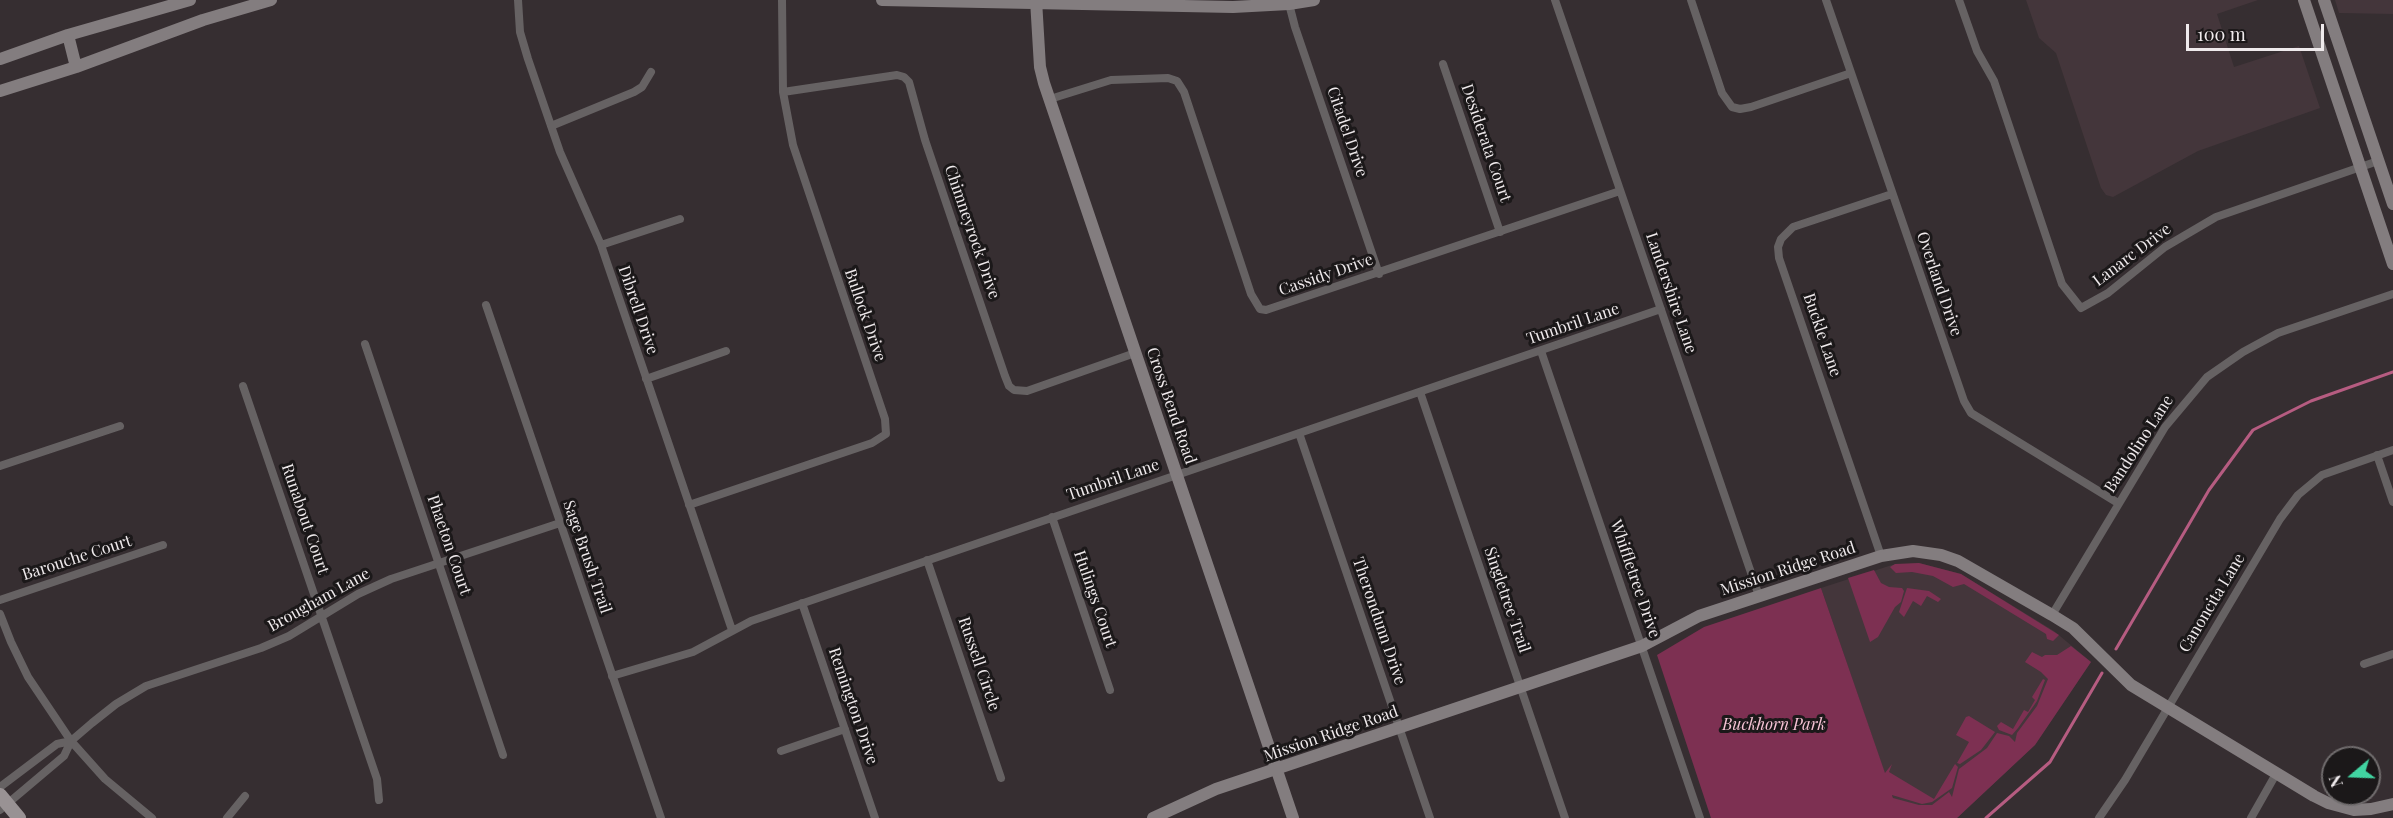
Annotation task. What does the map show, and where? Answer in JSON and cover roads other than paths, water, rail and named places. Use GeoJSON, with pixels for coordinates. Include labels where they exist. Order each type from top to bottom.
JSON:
{"type":"FeatureCollection","features":[{"type":"Feature","properties":{"kind":"main road"},"geometry":{"type":"LineString","coordinates":[[2,803],[19,818]]}},
{"type":"Feature","properties":{"kind":"street"},"geometry":{"type":"LineString","coordinates":[[0,58],[68,35],[190,0]]}},
{"type":"Feature","properties":{"kind":"street"},"geometry":{"type":"LineString","coordinates":[[0,91],[76,67],[203,20],[271,0]]}},
{"type":"Feature","properties":{"kind":"street","name":"Dibrell Drive"},"geometry":{"type":"LineString","coordinates":[[518,0],[520,32],[551,126],[601,245],[732,630]]}},
{"type":"Feature","properties":{"kind":"street","name":"Bullock Drive"},"geometry":{"type":"LineString","coordinates":[[689,505],[872,443],[886,434],[885,419],[798,166],[787,121],[783,92],[782,0]]}},
{"type":"Feature","properties":{"kind":"street"},"geometry":{"type":"LineString","coordinates":[[882,0],[1233,7],[1314,0]]}},
{"type":"Feature","properties":{"kind":"street","name":"Landershire Lane"},"geometry":{"type":"LineString","coordinates":[[1556,0],[1759,596]]}},
{"type":"Feature","properties":{"kind":"street"},"geometry":{"type":"LineString","coordinates":[[1691,0],[1722,93],[1732,107],[1740,109],[1751,107],[1851,74]]}},
{"type":"Feature","properties":{"kind":"street","name":"Overland Drive"},"geometry":{"type":"LineString","coordinates":[[1826,0],[1964,401],[1971,413],[2118,503]]}},
{"type":"Feature","properties":{"kind":"street","name":"Lanarc Drive"},"geometry":{"type":"LineString","coordinates":[[1959,0],[1977,51],[1994,81],[2062,284],[2081,308],[2108,293],[2165,247],[2216,217],[2378,160]]}},
{"type":"Feature","properties":{"kind":"street"},"geometry":{"type":"LineString","coordinates":[[2304,0],[2393,264]]}},
{"type":"Feature","properties":{"kind":"street"},"geometry":{"type":"LineString","coordinates":[[2324,0],[2393,204]]}},
{"type":"Feature","properties":{"kind":"street","name":"Cross Bend Road"},"geometry":{"type":"LineString","coordinates":[[1036,2],[1040,67],[1050,99],[1293,818]]}},
{"type":"Feature","properties":{"kind":"street","name":"Citadel Drive"},"geometry":{"type":"LineString","coordinates":[[1288,2],[1379,274]]}},
{"type":"Feature","properties":{"kind":"street"},"geometry":{"type":"LineString","coordinates":[[68,35],[76,67]]}},
{"type":"Feature","properties":{"kind":"street","name":"Desiderata Court"},"geometry":{"type":"LineString","coordinates":[[1443,64],[1500,232]]}},
{"type":"Feature","properties":{"kind":"street"},"geometry":{"type":"LineString","coordinates":[[551,126],[634,92],[642,87],[651,72]]}},
{"type":"Feature","properties":{"kind":"street","name":"Chimneyrock Drive"},"geometry":{"type":"LineString","coordinates":[[783,92],[897,75],[909,82],[925,140],[1008,386],[1014,390],[1027,391],[1135,353]]}},
{"type":"Feature","properties":{"kind":"street","name":"Cassidy Drive"},"geometry":{"type":"LineString","coordinates":[[1050,99],[1111,80],[1168,78],[1177,81],[1184,92],[1251,294],[1260,309],[1272,310],[1620,190]]}},
{"type":"Feature","properties":{"kind":"street","name":"Buckle Lane"},"geometry":{"type":"LineString","coordinates":[[1881,556],[1779,258],[1778,247],[1781,239],[1793,228],[1892,194]]}},
{"type":"Feature","properties":{"kind":"street"},"geometry":{"type":"LineString","coordinates":[[601,245],[680,219]]}},
{"type":"Feature","properties":{"kind":"street","name":"Bandolino Lane"},"geometry":{"type":"LineString","coordinates":[[2052,615],[2164,427],[2195,390],[2222,366],[2278,333],[2393,294]]}},
{"type":"Feature","properties":{"kind":"street","name":"Sage Brush Trail"},"geometry":{"type":"LineString","coordinates":[[486,305],[662,818]]}},
{"type":"Feature","properties":{"kind":"street","name":"Tumbril Lane"},"geometry":{"type":"LineString","coordinates":[[612,676],[693,652],[752,621],[802,603],[1661,309]]}},
{"type":"Feature","properties":{"kind":"street","name":"Phaeton Court"},"geometry":{"type":"LineString","coordinates":[[365,344],[503,755]]}},
{"type":"Feature","properties":{"kind":"street"},"geometry":{"type":"LineString","coordinates":[[646,379],[726,351]]}},
{"type":"Feature","properties":{"kind":"street","name":"Whiffletree Drive"},"geometry":{"type":"LineString","coordinates":[[1541,351],[1700,818]]}},
{"type":"Feature","properties":{"kind":"street","name":"Runabout Court"},"geometry":{"type":"LineString","coordinates":[[243,386],[377,779],[379,800]]}},
{"type":"Feature","properties":{"kind":"street","name":"Singletree Trail"},"geometry":{"type":"LineString","coordinates":[[1420,392],[1565,818]]}},
{"type":"Feature","properties":{"kind":"street"},"geometry":{"type":"LineString","coordinates":[[0,466],[120,426]]}},
{"type":"Feature","properties":{"kind":"street","name":"Therondunn Drive"},"geometry":{"type":"LineString","coordinates":[[1299,433],[1430,818]]}},
{"type":"Feature","properties":{"kind":"street","name":"Canoncita Lane"},"geometry":{"type":"LineString","coordinates":[[2099,818],[2114,797],[2280,519],[2298,495],[2322,475],[2393,450]]}},
{"type":"Feature","properties":{"kind":"street"},"geometry":{"type":"LineString","coordinates":[[2377,455],[2393,502]]}},
{"type":"Feature","properties":{"kind":"street","name":"Hulings Court"},"geometry":{"type":"LineString","coordinates":[[1052,517],[1110,690]]}},
{"type":"Feature","properties":{"kind":"street","name":"Brougham Lane"},"geometry":{"type":"LineString","coordinates":[[2,803],[64,756],[71,741],[114,705],[146,686],[261,648],[290,636],[323,618],[358,594],[379,584],[560,523]]}},
{"type":"Feature","properties":{"kind":"street","name":"Barouche Court"},"geometry":{"type":"LineString","coordinates":[[0,600],[163,545]]}},
{"type":"Feature","properties":{"kind":"street","name":"Mission Ridge Road"},"geometry":{"type":"LineString","coordinates":[[1153,818],[1197,796],[1642,646],[1699,616],[1881,556],[1913,551],[1941,555],[1974,569],[2052,615],[2073,628],[2131,685],[2276,774],[2328,803],[2371,814],[2393,804]]}},
{"type":"Feature","properties":{"kind":"street","name":"Russell Circle"},"geometry":{"type":"LineString","coordinates":[[927,560],[1001,778]]}},
{"type":"Feature","properties":{"kind":"street","name":"Remington Drive"},"geometry":{"type":"LineString","coordinates":[[802,603],[875,818]]}},
{"type":"Feature","properties":{"kind":"street"},"geometry":{"type":"LineString","coordinates":[[0,614],[10,642],[28,677],[71,741],[105,779],[152,818]]}},
{"type":"Feature","properties":{"kind":"street"},"geometry":{"type":"LineString","coordinates":[[2364,664],[2393,654]]}},
{"type":"Feature","properties":{"kind":"street"},"geometry":{"type":"LineString","coordinates":[[781,751],[845,729]]}},
{"type":"Feature","properties":{"kind":"street","name":"Brougham Lane"},"geometry":{"type":"LineString","coordinates":[[0,787],[57,744],[71,741]]}},
{"type":"Feature","properties":{"kind":"street"},"geometry":{"type":"LineString","coordinates":[[2251,818],[2276,774]]}},
{"type":"Feature","properties":{"kind":"street"},"geometry":{"type":"LineString","coordinates":[[227,818],[245,796]]}},
{"type":"Feature","properties":{"kind":"waterway"},"geometry":{"type":"LineString","coordinates":[[2116,649],[2209,490],[2253,430],[2311,401],[2393,372]]}},
{"type":"Feature","properties":{"kind":"waterway"},"geometry":{"type":"LineString","coordinates":[[1986,818],[2050,762],[2102,673]]}},
{"type":"Feature","properties":{"kind":"park label","name":"Buckhorn Park"},"geometry":{"type":"Point","coordinates":[1774,725]}}]}
